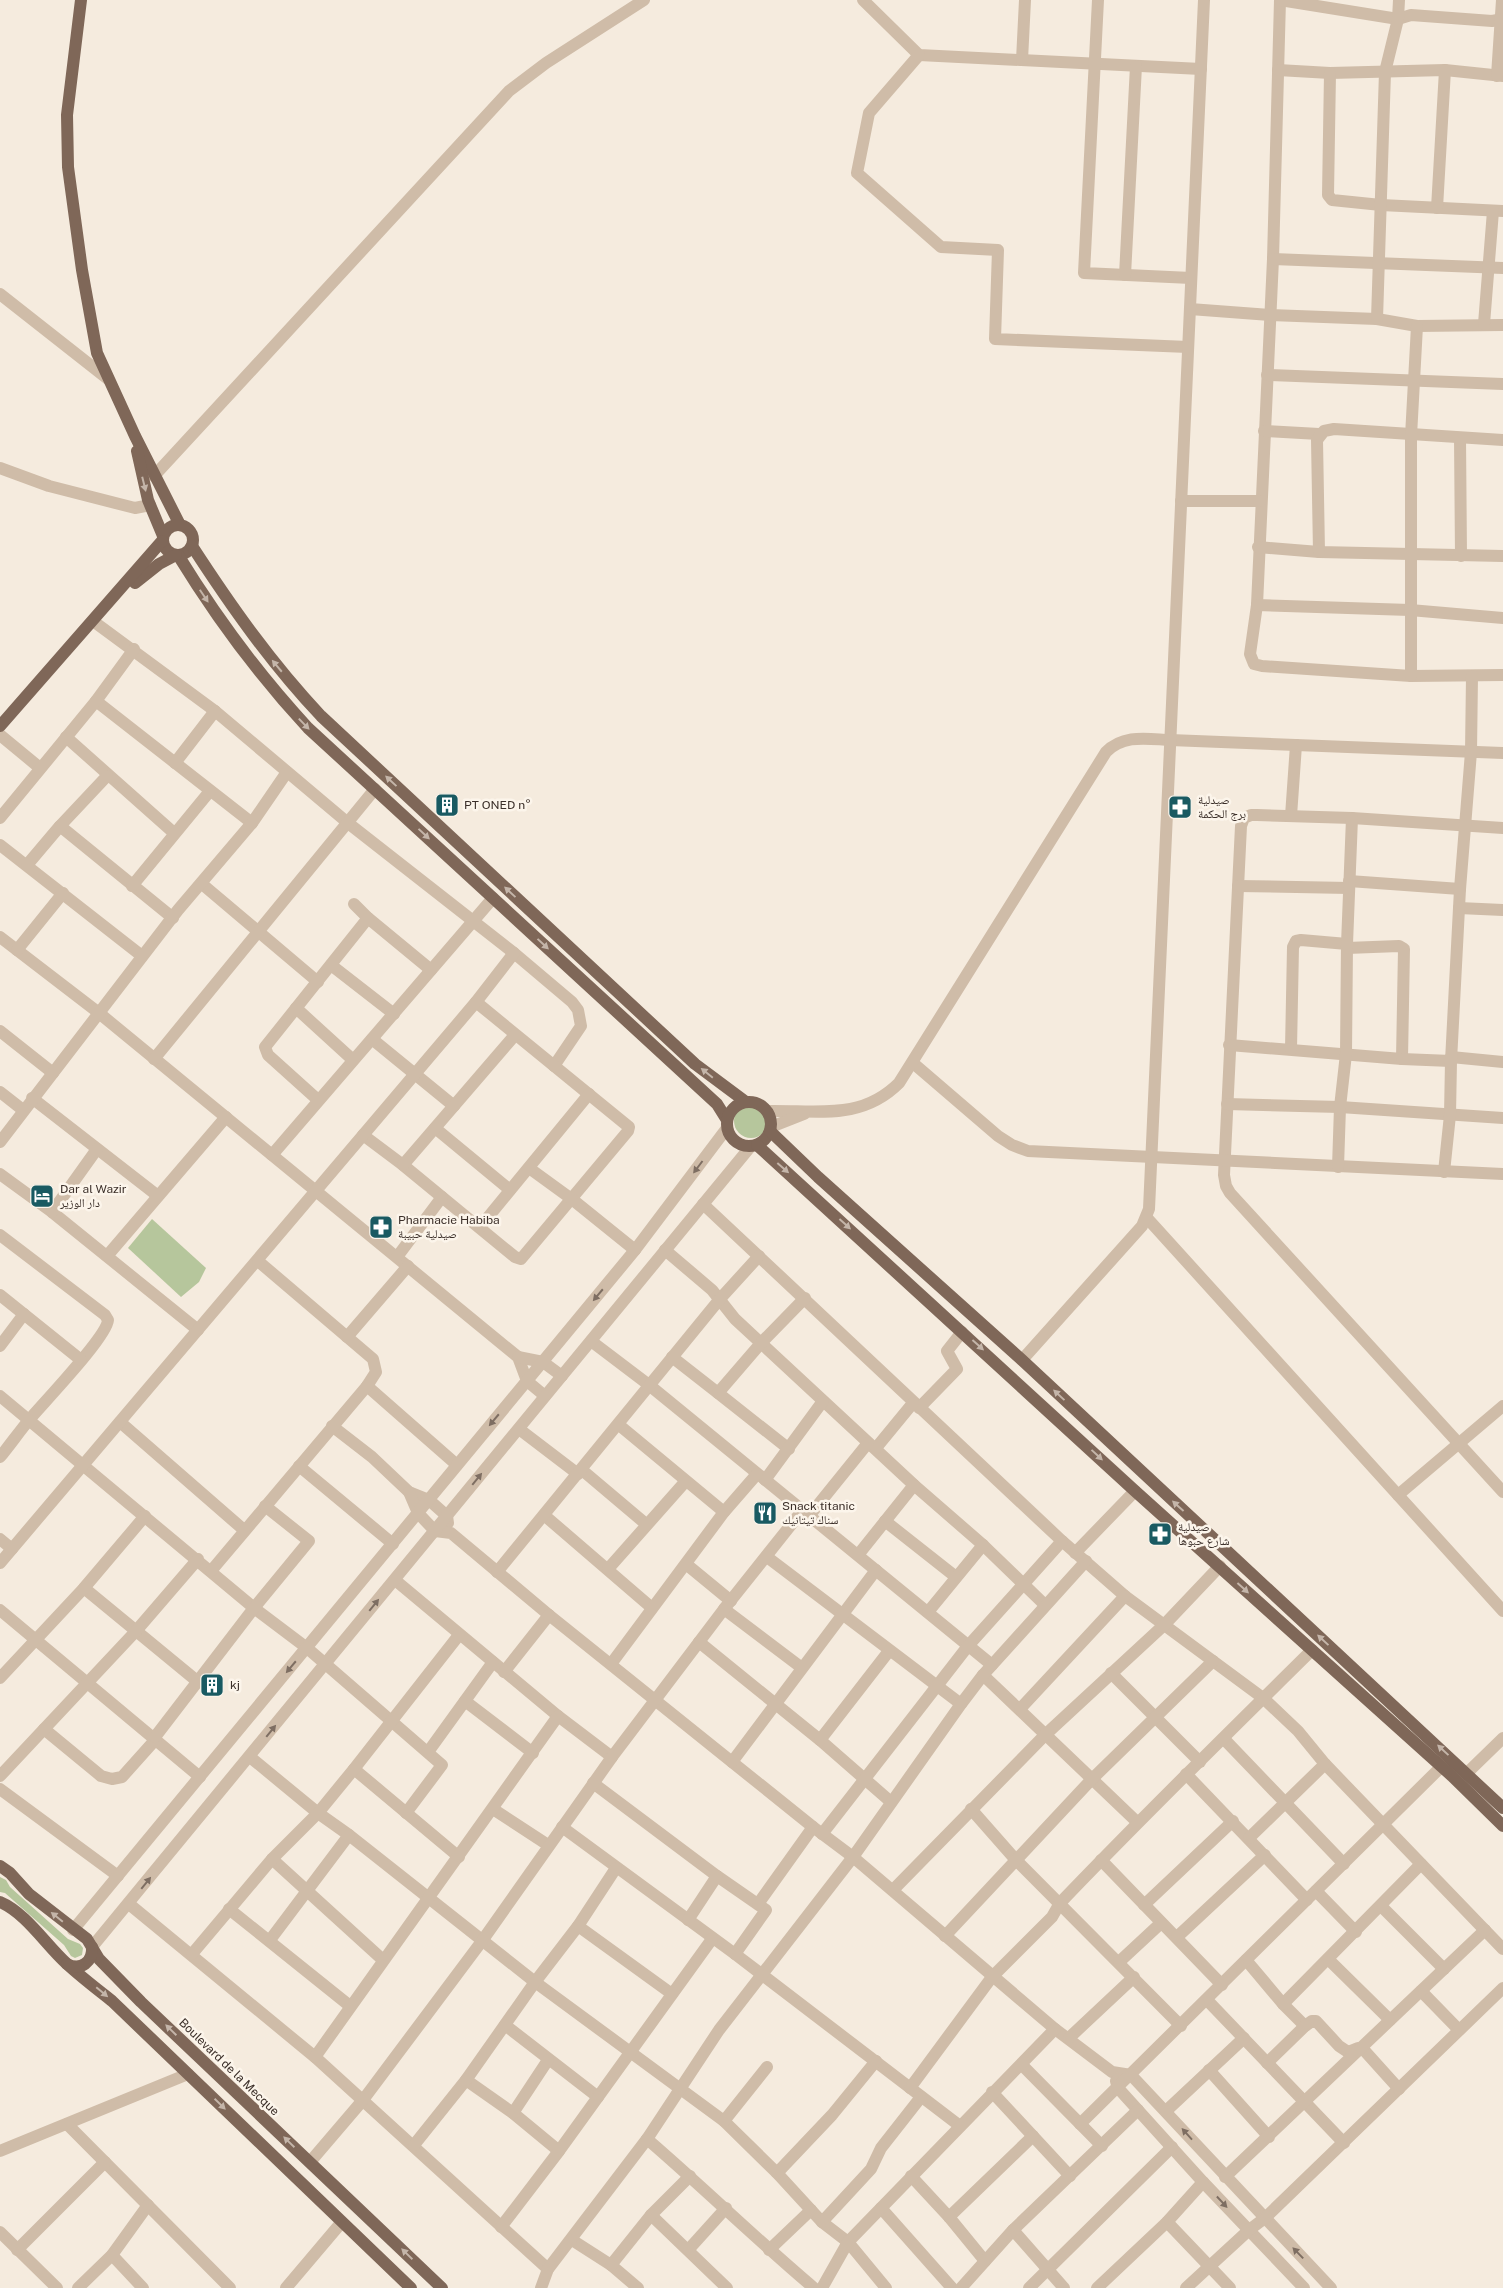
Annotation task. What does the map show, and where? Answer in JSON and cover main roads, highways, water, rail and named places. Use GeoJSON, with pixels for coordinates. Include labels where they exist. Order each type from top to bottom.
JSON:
{"type":"FeatureCollection","features":[{"type":"Feature","properties":{"kind":"main road"},"geometry":{"type":"LineString","coordinates":[[81,0],[67,115],[68,167],[82,270],[97,353],[154,476],[180,525],[191,532],[192,546],[250,633],[286,678],[321,716],[695,1064],[746,1102],[758,1104],[768,1111],[771,1129],[818,1177],[1022,1360],[1503,1808]]}},
{"type":"Feature","properties":{"kind":"main road"},"geometry":{"type":"LineString","coordinates":[[135,436],[143,481],[166,550],[177,555],[234,640],[278,695],[308,728],[717,1104],[733,1139],[745,1146],[754,1145],[763,1142],[771,1129]]}},
{"type":"Feature","properties":{"kind":"main road"},"geometry":{"type":"LineString","coordinates":[[0,726],[108,604],[163,539],[171,526],[180,525]]}},
{"type":"Feature","properties":{"kind":"main road"},"geometry":{"type":"LineString","coordinates":[[108,604],[159,564],[187,552],[192,546]]}},
{"type":"Feature","properties":{"kind":"main road"},"geometry":{"type":"LineString","coordinates":[[727,1124],[731,1112],[738,1105],[746,1102]]}},
{"type":"Feature","properties":{"kind":"main road"},"geometry":{"type":"LineString","coordinates":[[754,1145],[1442,1766],[1503,1826]]}},
{"type":"Feature","properties":{"kind":"main road","name":"Boulevard de la Mecque"},"geometry":{"type":"LineString","coordinates":[[2,1869],[29,1894],[87,1939],[112,1973],[141,2002],[442,2288]]}},
{"type":"Feature","properties":{"kind":"main road"},"geometry":{"type":"LineString","coordinates":[[0,1902],[10,1908],[44,1938],[65,1962],[112,2001],[341,2223],[411,2288]]}},
{"type":"Feature","properties":{"kind":"main road"},"geometry":{"type":"LineString","coordinates":[[65,1962],[74,1967],[84,1965],[91,1957],[92,1947]]}},
{"type":"Feature","properties":{"kind":"place","name":"PT ONED n°"},"geometry":{"type":"Point","coordinates":[447,805]}},
{"type":"Feature","properties":{"kind":"place","name":"صيدلية برج الحكمة"},"geometry":{"type":"Point","coordinates":[1180,807]}},
{"type":"Feature","properties":{"kind":"place","name":"Dar al Wazir دار الوزير"},"geometry":{"type":"Point","coordinates":[42,1196]}},
{"type":"Feature","properties":{"kind":"place","name":"Pharmacie Habiba صيدلية حبيبة"},"geometry":{"type":"Point","coordinates":[381,1227]}},
{"type":"Feature","properties":{"kind":"place","name":"Snack titanic سناك تيتانيك"},"geometry":{"type":"Point","coordinates":[765,1513]}},
{"type":"Feature","properties":{"kind":"place","name":"صيدلية شارع حبوها"},"geometry":{"type":"Point","coordinates":[1160,1534]}},
{"type":"Feature","properties":{"kind":"place","name":"kj"},"geometry":{"type":"Point","coordinates":[212,1685]}}]}
